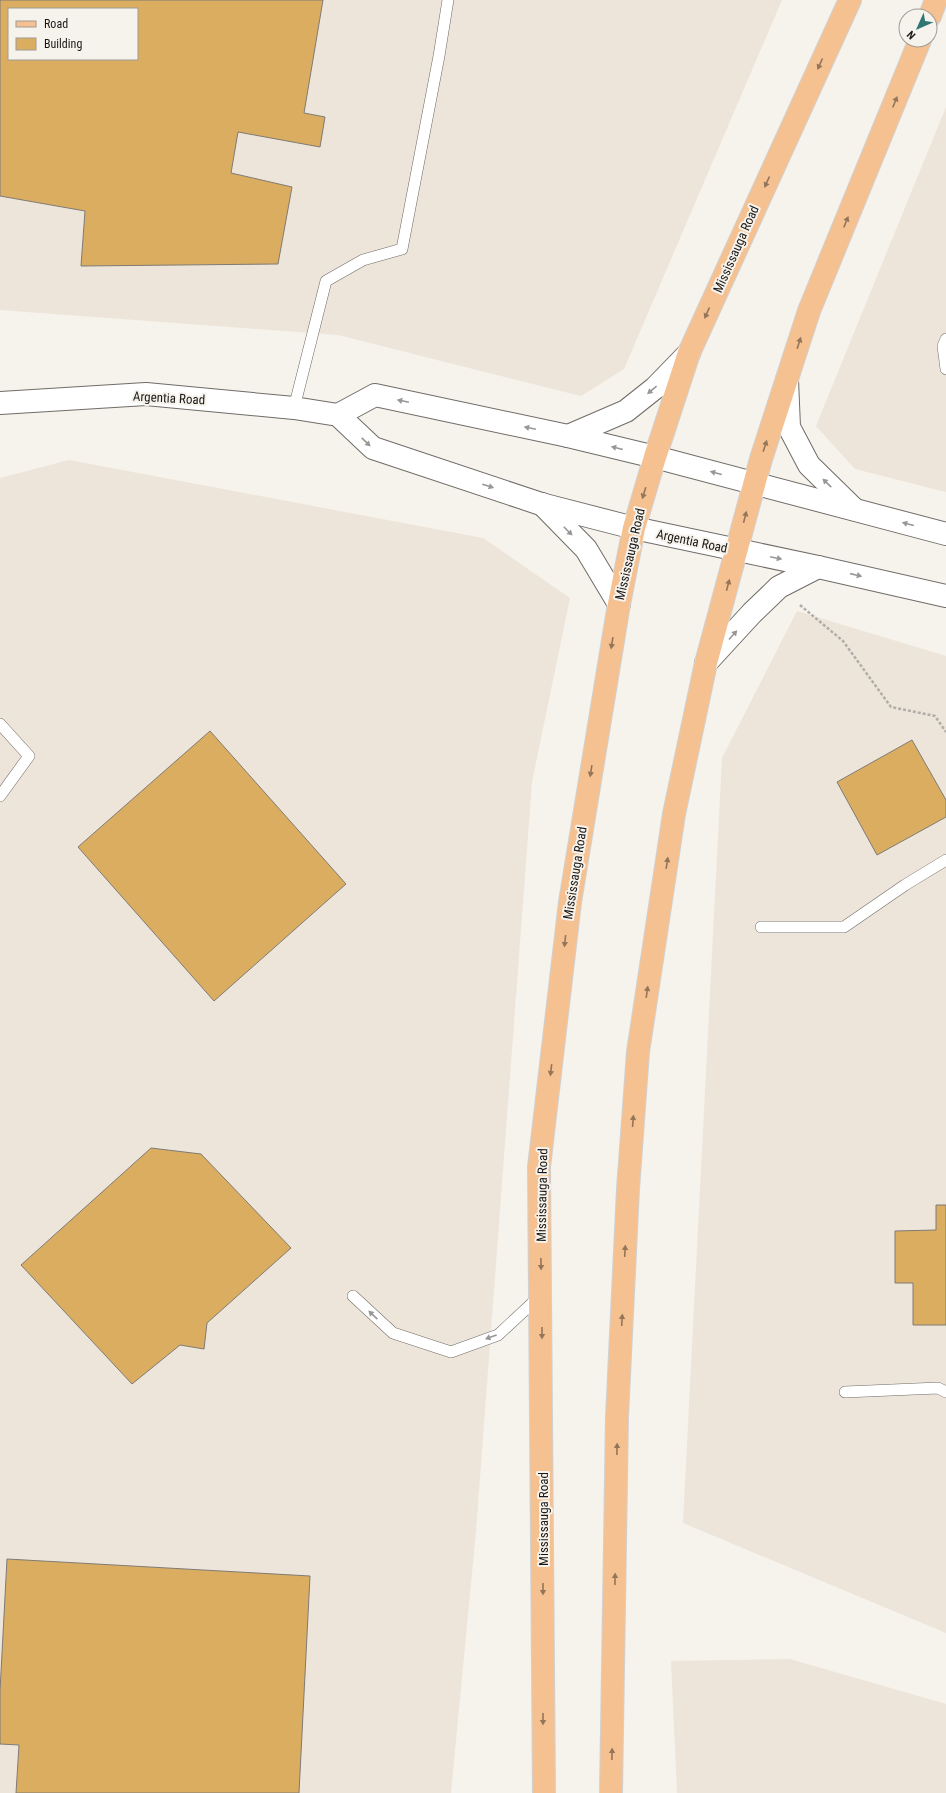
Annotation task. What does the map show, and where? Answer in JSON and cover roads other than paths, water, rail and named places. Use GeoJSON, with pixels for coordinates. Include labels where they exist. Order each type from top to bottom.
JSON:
{"type":"FeatureCollection","features":[{"type":"Feature","properties":{"kind":"main road","name":"Mississauga Road"},"geometry":{"type":"LineString","coordinates":[[544,1793],[540,1167],[570,902],[619,604],[634,528],[655,457],[690,353],[850,0]]}},
{"type":"Feature","properties":{"kind":"main road"},"geometry":{"type":"LineString","coordinates":[[611,1793],[617,1417],[628,1189],[638,1052],[674,814],[706,664],[754,483],[809,311],[917,48]]}},
{"type":"Feature","properties":{"kind":"street"},"geometry":{"type":"LineString","coordinates":[[568,436],[626,411],[656,388],[690,353]]}},
{"type":"Feature","properties":{"kind":"street"},"geometry":{"type":"LineString","coordinates":[[787,380],[789,427],[809,465],[855,510]]}},
{"type":"Feature","properties":{"kind":"street","name":"Argentia Road"},"geometry":{"type":"LineString","coordinates":[[0,403],[146,394],[294,408],[338,415],[373,448],[541,504],[634,528],[946,596]]}},
{"type":"Feature","properties":{"kind":"street"},"geometry":{"type":"LineString","coordinates":[[338,415],[375,395],[568,436],[655,457],[946,534]]}},
{"type":"Feature","properties":{"kind":"street"},"geometry":{"type":"LineString","coordinates":[[541,504],[586,549],[619,604]]}},
{"type":"Feature","properties":{"kind":"street"},"geometry":{"type":"LineString","coordinates":[[706,664],[752,613],[779,587],[818,567]]}},
{"type":"Feature","properties":{"kind":"lane"},"geometry":{"type":"LineString","coordinates":[[294,408],[326,281],[363,260],[402,249],[435,77],[448,0]]}},
{"type":"Feature","properties":{"kind":"lane"},"geometry":{"type":"LineString","coordinates":[[946,339],[943,346],[946,369]]}},
{"type":"Feature","properties":{"kind":"lane"},"geometry":{"type":"LineString","coordinates":[[0,724],[29,756],[0,796]]}},
{"type":"Feature","properties":{"kind":"lane"},"geometry":{"type":"LineString","coordinates":[[761,927],[844,927],[904,885],[946,860]]}},
{"type":"Feature","properties":{"kind":"lane"},"geometry":{"type":"LineString","coordinates":[[353,1296],[393,1333],[452,1352],[498,1335],[542,1294]]}},
{"type":"Feature","properties":{"kind":"lane"},"geometry":{"type":"LineString","coordinates":[[845,1392],[938,1388],[946,1392]]}}]}
